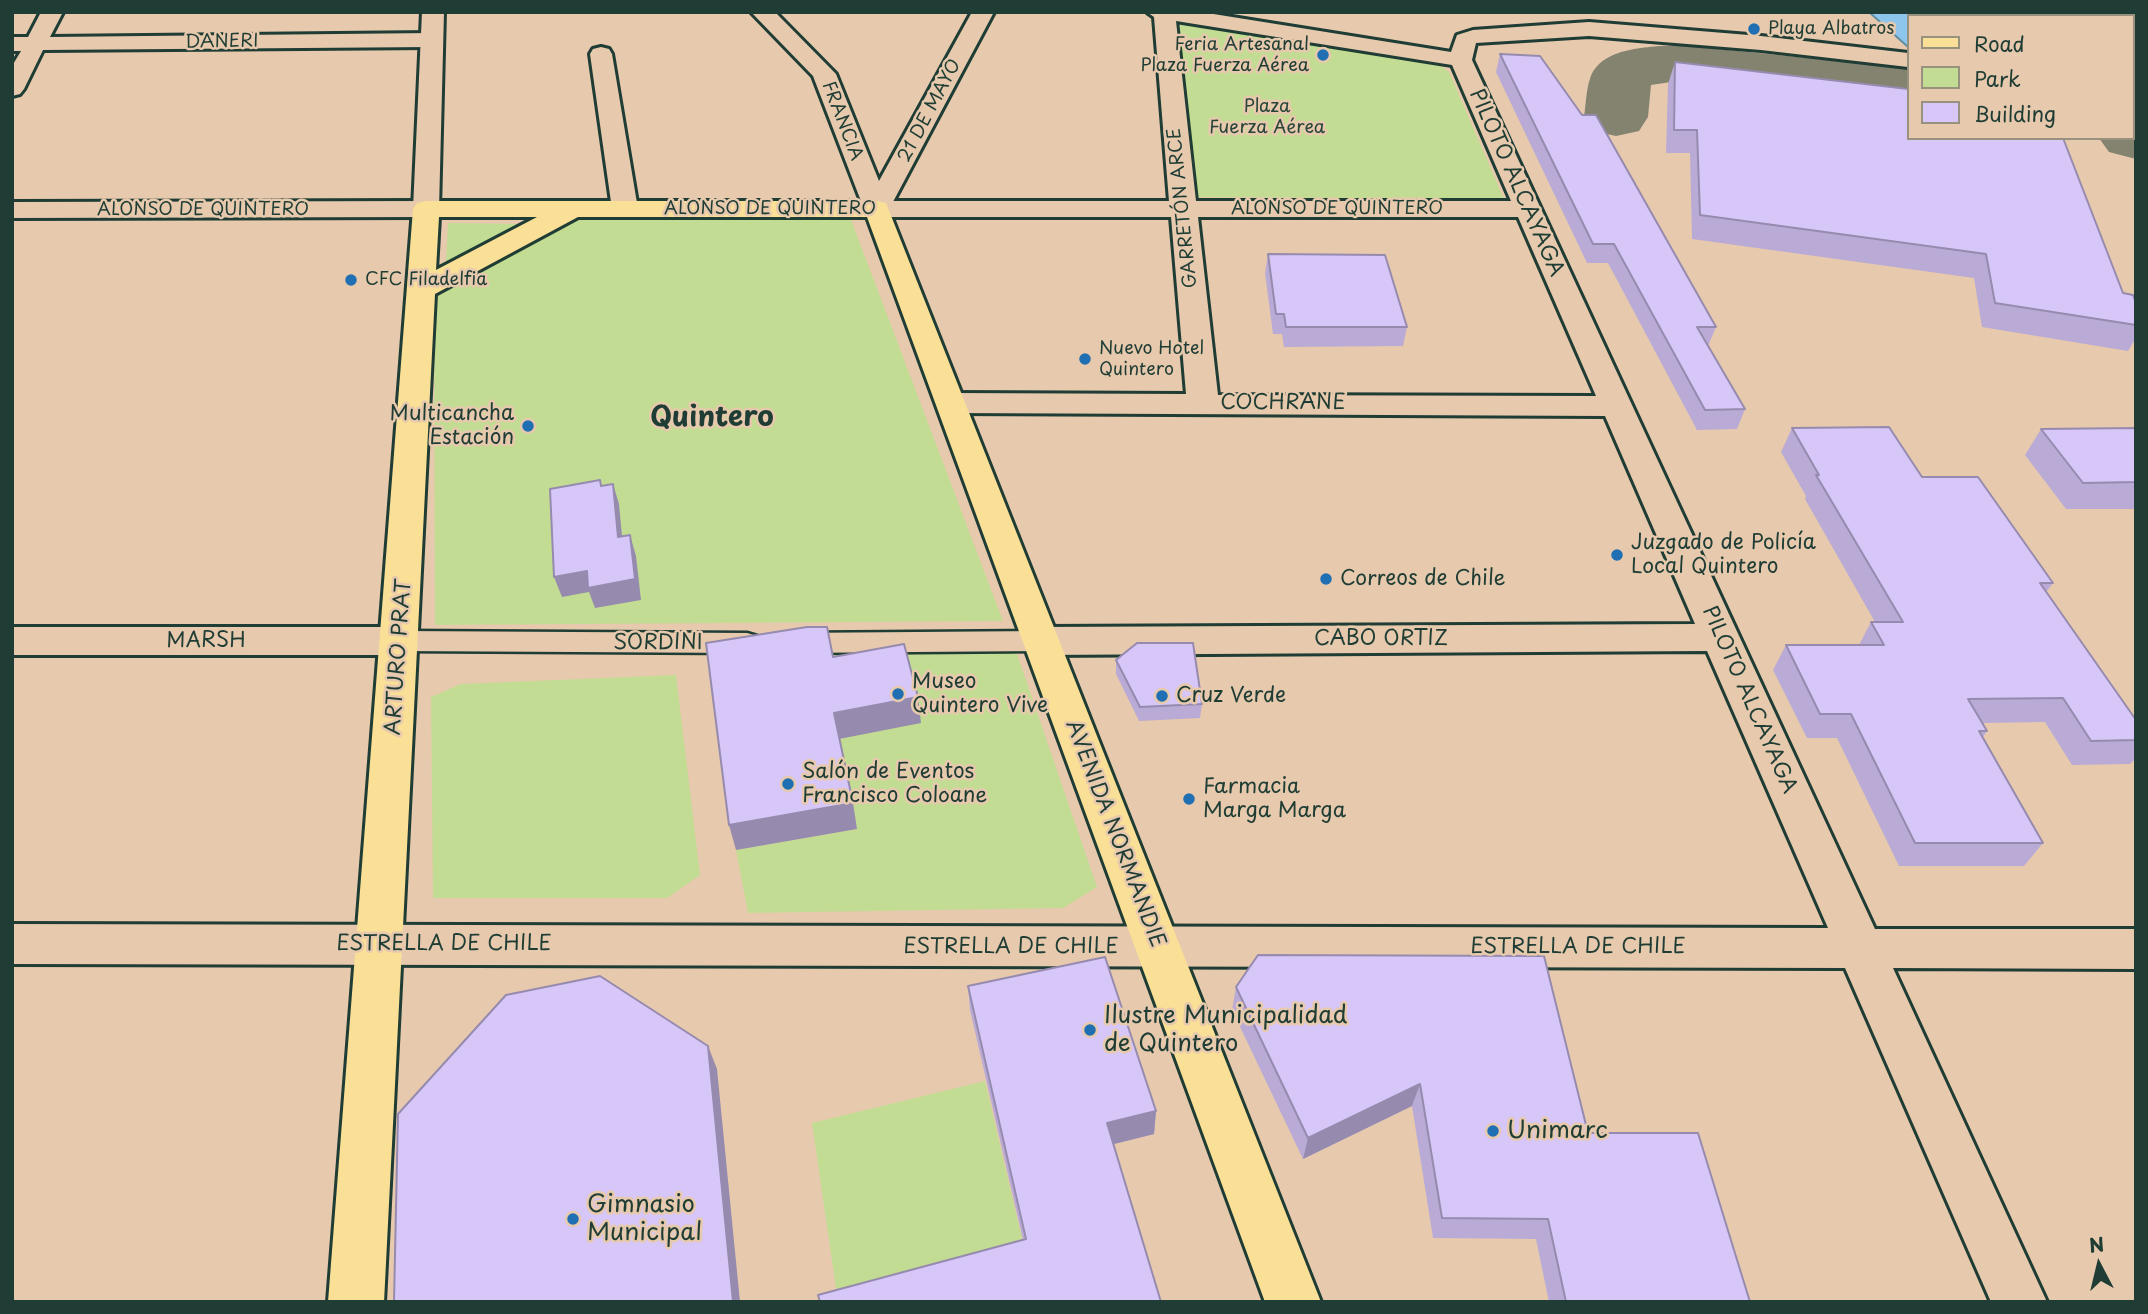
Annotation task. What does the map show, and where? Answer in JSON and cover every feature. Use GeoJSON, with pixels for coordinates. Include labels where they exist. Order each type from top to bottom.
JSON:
{"type":"FeatureCollection","features":[{"type":"Feature","properties":{"kind":"main road","name":"ALONSO DE QUINTERO"},"geometry":{"type":"LineString","coordinates":[[426,209],[877,209]]}},
{"type":"Feature","properties":{"kind":"main road","name":"ARTURO PRAT"},"geometry":{"type":"LineString","coordinates":[[356,1302],[426,209]]}},
{"type":"Feature","properties":{"kind":"main road"},"geometry":{"type":"LineString","coordinates":[[421,290],[573,209]]}},
{"type":"Feature","properties":{"kind":"main road","name":"AVENIDA NORMANDIE"},"geometry":{"type":"LineString","coordinates":[[877,209],[1293,1302]]}},
{"type":"Feature","properties":{"kind":"street"},"geometry":{"type":"LineString","coordinates":[[12,89],[52,12]]}},
{"type":"Feature","properties":{"kind":"street","name":"ARTURO PRAT"},"geometry":{"type":"LineString","coordinates":[[426,209],[433,12]]}},
{"type":"Feature","properties":{"kind":"street","name":"FRANCIA"},"geometry":{"type":"LineString","coordinates":[[762,12],[824,74],[877,209]]}},
{"type":"Feature","properties":{"kind":"street","name":"21 DE MAYO"},"geometry":{"type":"LineString","coordinates":[[877,209],[983,12]]}},
{"type":"Feature","properties":{"kind":"street"},"geometry":{"type":"LineString","coordinates":[[1158,12],[1461,60],[1465,40],[1473,37],[1589,29],[1761,43],[1906,60]]}},
{"type":"Feature","properties":{"kind":"street","name":"GARRETÓN ARCE"},"geometry":{"type":"LineString","coordinates":[[1164,13],[1203,403]]}},
{"type":"Feature","properties":{"kind":"street","name":"DANERI"},"geometry":{"type":"LineString","coordinates":[[12,44],[432,40]]}},
{"type":"Feature","properties":{"kind":"street"},"geometry":{"type":"LineString","coordinates":[[601,54],[625,209]]}},
{"type":"Feature","properties":{"kind":"street","name":"PILOTO ALCAYAGA"},"geometry":{"type":"LineString","coordinates":[[1461,60],[2019,1302]]}},
{"type":"Feature","properties":{"kind":"street","name":"ALONSO DE QUINTERO"},"geometry":{"type":"LineString","coordinates":[[12,210],[426,209]]}},
{"type":"Feature","properties":{"kind":"street","name":"ALONSO DE QUINTERO"},"geometry":{"type":"LineString","coordinates":[[877,209],[1527,209]]}},
{"type":"Feature","properties":{"kind":"street","name":"COCHRANE"},"geometry":{"type":"LineString","coordinates":[[952,403],[1615,406]]}},
{"type":"Feature","properties":{"kind":"street","name":"CABO ORTIZ"},"geometry":{"type":"LineString","coordinates":[[1042,641],[1720,637]]}},
{"type":"Feature","properties":{"kind":"street","name":"MARSH"},"geometry":{"type":"LineString","coordinates":[[12,641],[400,641]]}},
{"type":"Feature","properties":{"kind":"street","name":"SORDINI"},"geometry":{"type":"LineString","coordinates":[[400,641],[1042,641]]}},
{"type":"Feature","properties":{"kind":"street","name":"ESTRELLA DE CHILE"},"geometry":{"type":"LineString","coordinates":[[12,944],[2136,949]]}},
{"type":"Feature","properties":{"kind":"street"},"geometry":{"type":"LineString","coordinates":[[1266,1229],[1316,1302]]}},
{"type":"Feature","properties":{"kind":"green space","name":"Plaza Fuerza Aérea"},"geometry":{"type":"Polygon","coordinates":[[[1171,21],[1439,64],[1449,72],[1504,199],[1196,197],[1171,21]]]}},
{"type":"Feature","properties":{"kind":"green space"},"geometry":{"type":"Polygon","coordinates":[[[850,217],[1003,621],[435,625],[434,292],[567,218],[850,217]]]}},
{"type":"Feature","properties":{"kind":"green space"},"geometry":{"type":"Polygon","coordinates":[[[448,223],[522,224],[446,262],[448,223]]]}},
{"type":"Feature","properties":{"kind":"green space"},"geometry":{"type":"Polygon","coordinates":[[[1015,648],[1097,887],[1063,908],[748,913],[736,850],[857,829],[839,739],[838,684],[832,654],[1015,648]]]}},
{"type":"Feature","properties":{"kind":"green space"},"geometry":{"type":"Polygon","coordinates":[[[676,675],[700,875],[667,898],[433,898],[431,697],[461,684],[676,675]]]}},
{"type":"Feature","properties":{"kind":"green space"},"geometry":{"type":"Polygon","coordinates":[[[985,1081],[1027,1260],[838,1302],[812,1123],[985,1081]]]}},
{"type":"Feature","properties":{"kind":"water"},"geometry":{"type":"Polygon","coordinates":[[[1869,12],[2136,12],[2136,94],[2134,14],[1906,14],[1906,45],[1869,12]]]}},
{"type":"Feature","properties":{"kind":"building"},"geometry":{"type":"Polygon","coordinates":[[[1500,54],[1540,56],[1582,115],[1596,115],[1716,327],[1697,327],[1745,409],[1705,410],[1614,244],[1593,244],[1500,54]]]}},
{"type":"Feature","properties":{"kind":"building"},"geometry":{"type":"Polygon","coordinates":[[[1675,62],[1906,89],[1906,140],[2064,140],[2123,293],[2133,295],[2136,303],[2136,325],[1995,303],[1986,254],[1700,215],[1697,130],[1674,130],[1675,62]]]}},
{"type":"Feature","properties":{"kind":"building"},"geometry":{"type":"Polygon","coordinates":[[[1268,254],[1385,255],[1407,327],[1286,327],[1284,314],[1276,314],[1268,254]]]}},
{"type":"Feature","properties":{"kind":"building"},"geometry":{"type":"Polygon","coordinates":[[[1889,427],[1922,477],[1978,477],[2053,583],[2040,583],[2136,720],[2136,740],[2091,741],[2063,698],[1968,699],[1987,731],[1979,731],[2043,843],[1915,843],[1851,714],[1820,714],[1786,645],[1884,645],[1871,622],[1903,622],[1816,475],[1819,475],[1792,428],[1889,427]]]}},
{"type":"Feature","properties":{"kind":"building"},"geometry":{"type":"Polygon","coordinates":[[[2136,428],[2136,482],[2083,483],[2041,429],[2136,428]]]}},
{"type":"Feature","properties":{"kind":"building"},"geometry":{"type":"Polygon","coordinates":[[[600,480],[601,486],[613,484],[618,537],[630,535],[635,579],[588,588],[587,571],[554,577],[550,489],[600,480]]]}},
{"type":"Feature","properties":{"kind":"building","name":"Salón de Eventos Francisco Coloane"},"geometry":{"type":"Polygon","coordinates":[[[807,627],[827,627],[833,657],[904,644],[918,697],[834,713],[853,803],[729,825],[706,643],[807,627]]]}},
{"type":"Feature","properties":{"kind":"building","name":"Cruz Verde"},"geometry":{"type":"Polygon","coordinates":[[[1137,643],[1193,643],[1202,704],[1140,707],[1116,660],[1137,643]]]}},
{"type":"Feature","properties":{"kind":"building","name":"Unimarc"},"geometry":{"type":"Polygon","coordinates":[[[1258,955],[1544,956],[1588,1133],[1698,1133],[1750,1302],[1566,1302],[1548,1219],[1442,1218],[1420,1084],[1308,1138],[1236,987],[1258,955]]]}},
{"type":"Feature","properties":{"kind":"building"},"geometry":{"type":"Polygon","coordinates":[[[1105,957],[1156,1111],[1107,1123],[1161,1302],[820,1302],[818,1295],[1026,1239],[968,986],[1105,957]]]}},
{"type":"Feature","properties":{"kind":"building","name":"Gimnasio Municipal"},"geometry":{"type":"Polygon","coordinates":[[[600,976],[708,1046],[733,1302],[394,1302],[398,1114],[506,995],[600,976]]]}},
{"type":"Feature","properties":{"kind":"taxiway"},"geometry":{"type":"LineString","coordinates":[[1616,117],[1621,77],[1639,67],[1678,63],[1906,87]]}},
{"type":"Feature","properties":{"kind":"place","name":"Playa Albatros"},"geometry":{"type":"Point","coordinates":[1754,29]}},
{"type":"Feature","properties":{"kind":"place","name":"Feria Artesanal Plaza Fuerza Aérea"},"geometry":{"type":"Point","coordinates":[1323,55]}},
{"type":"Feature","properties":{"kind":"place","name":"CFC Filadelfia"},"geometry":{"type":"Point","coordinates":[351,280]}},
{"type":"Feature","properties":{"kind":"place","name":"Nuevo Hotel Quintero"},"geometry":{"type":"Point","coordinates":[1085,359]}},
{"type":"Feature","properties":{"kind":"place","name":"Multicancha Estación"},"geometry":{"type":"Point","coordinates":[528,426]}},
{"type":"Feature","properties":{"kind":"place","name":"Juzgado de Policía Local Quintero"},"geometry":{"type":"Point","coordinates":[1617,555]}},
{"type":"Feature","properties":{"kind":"place","name":"Correos de Chile"},"geometry":{"type":"Point","coordinates":[1326,579]}},
{"type":"Feature","properties":{"kind":"place","name":"Museo Quintero Vive"},"geometry":{"type":"Point","coordinates":[898,694]}},
{"type":"Feature","properties":{"kind":"place","name":"Cruz Verde"},"geometry":{"type":"Point","coordinates":[1162,696]}},
{"type":"Feature","properties":{"kind":"place","name":"Salón de Eventos Francisco Coloane"},"geometry":{"type":"Point","coordinates":[788,784]}},
{"type":"Feature","properties":{"kind":"place","name":"Farmacia Marga Marga"},"geometry":{"type":"Point","coordinates":[1189,799]}},
{"type":"Feature","properties":{"kind":"place","name":"Ilustre Municipalidad de Quintero"},"geometry":{"type":"Point","coordinates":[1090,1030]}},
{"type":"Feature","properties":{"kind":"place","name":"Unimarc"},"geometry":{"type":"Point","coordinates":[1493,1131]}},
{"type":"Feature","properties":{"kind":"place","name":"Gimnasio Municipal"},"geometry":{"type":"Point","coordinates":[573,1219]}},
{"type":"Feature","properties":{"kind":"district","name":"Quintero"},"geometry":{"type":"Point","coordinates":[712,418]}}]}
